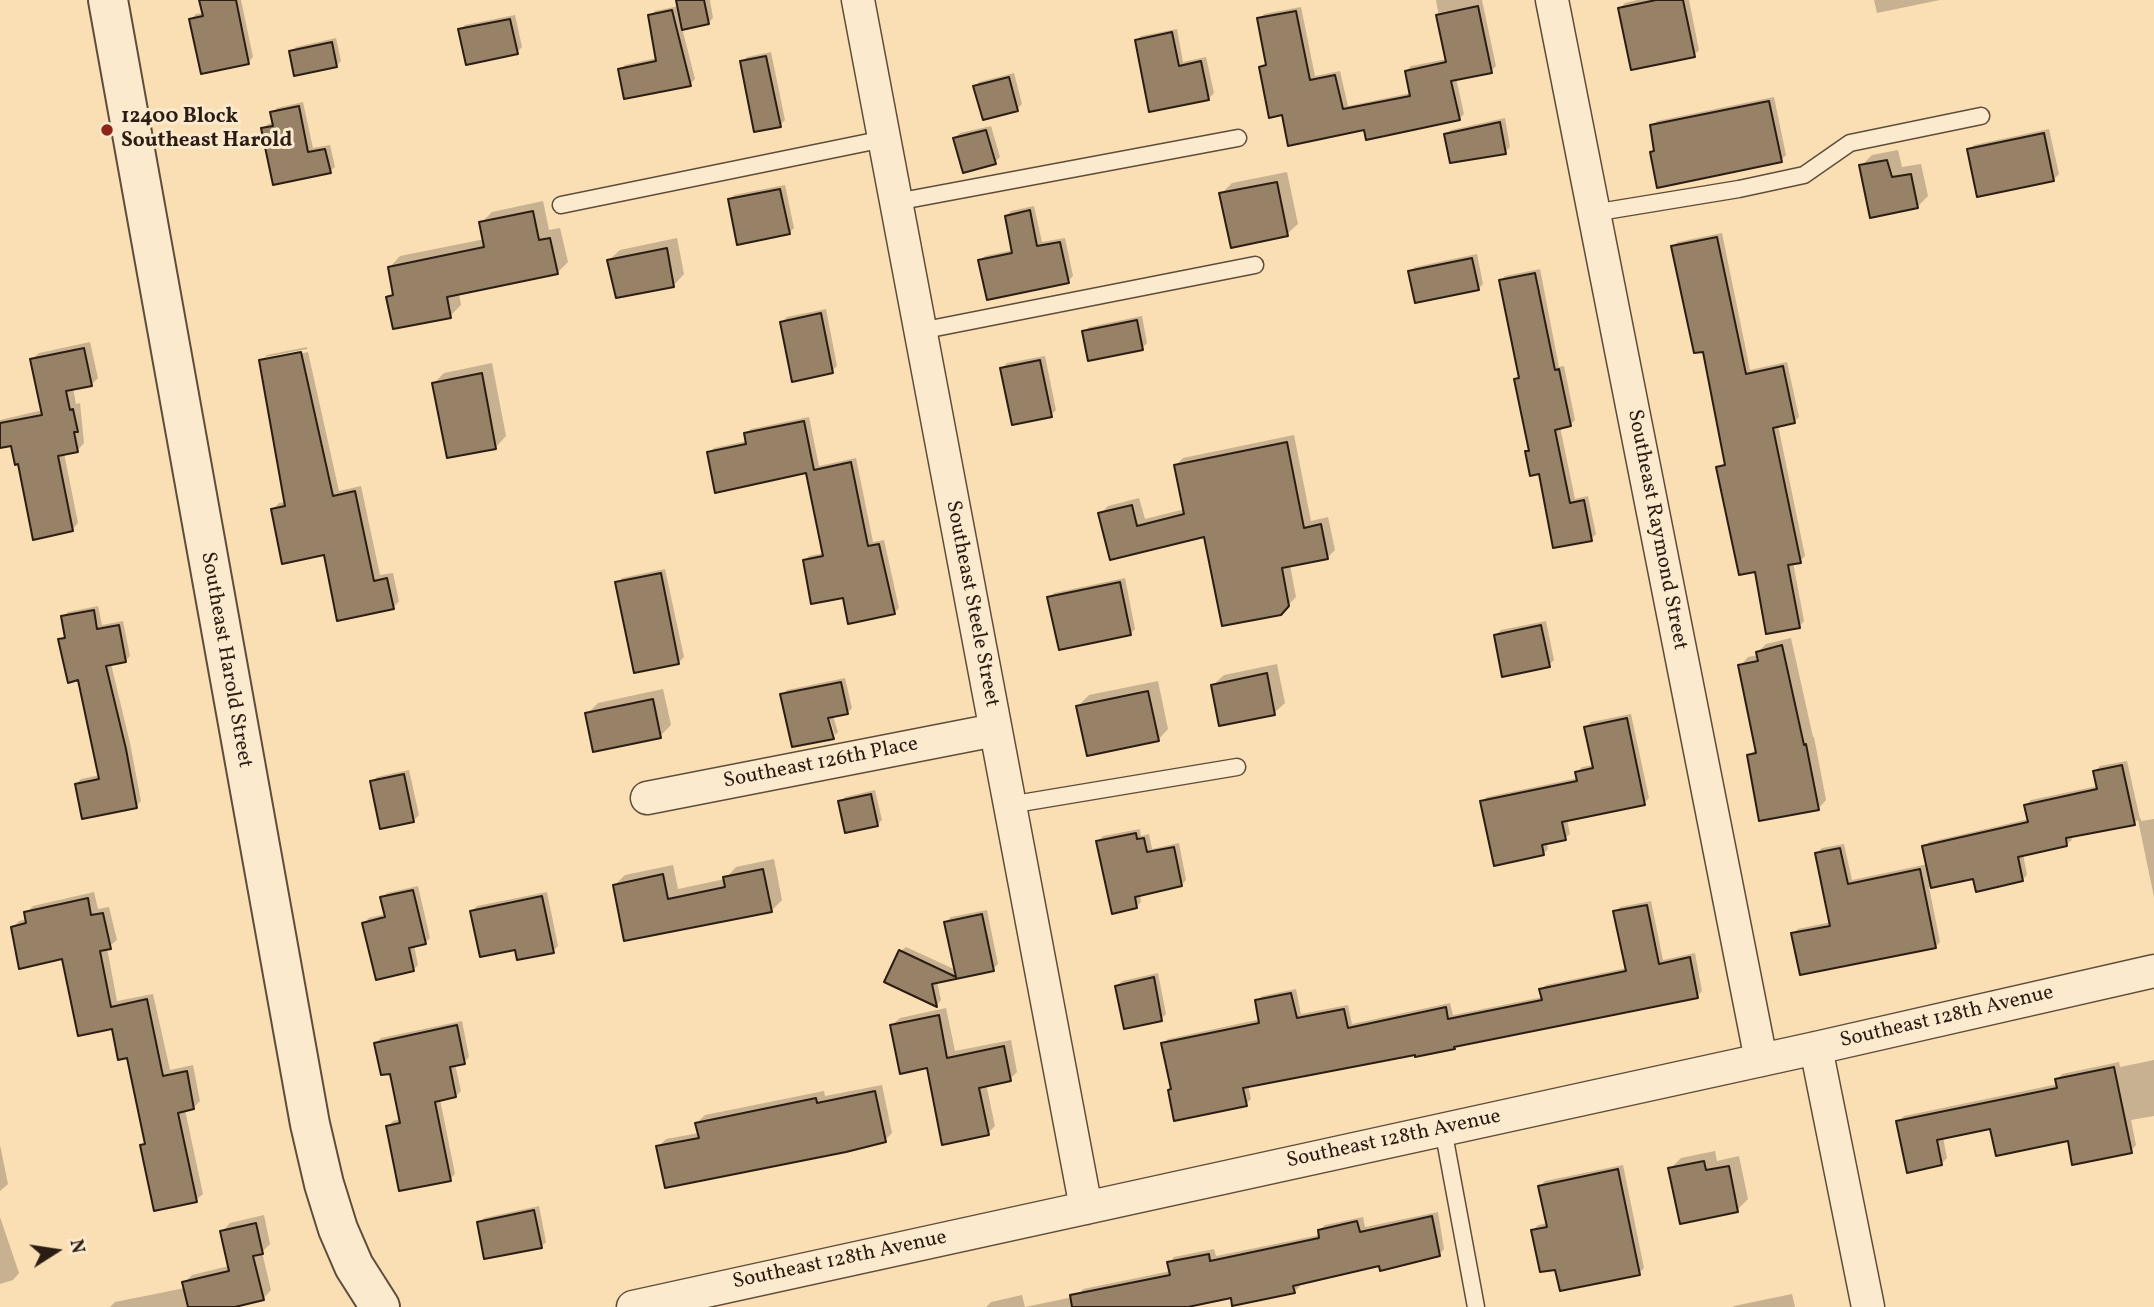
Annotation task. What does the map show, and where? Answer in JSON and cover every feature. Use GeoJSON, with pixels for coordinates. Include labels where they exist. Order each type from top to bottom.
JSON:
{"type":"FeatureCollection","features":[{"type":"Feature","properties":{"kind":"street","name":"Southeast Harold Street"},"geometry":{"type":"LineString","coordinates":[[108,0],[310,1124],[338,1229],[354,1266],[380,1307]]}},
{"type":"Feature","properties":{"kind":"street","name":"Southeast Steele Street"},"geometry":{"type":"LineString","coordinates":[[858,0],[1086,1208]]}},
{"type":"Feature","properties":{"kind":"street","name":"Southeast Raymond Street"},"geometry":{"type":"LineString","coordinates":[[1552,0],[1761,1060]]}},
{"type":"Feature","properties":{"kind":"street","name":"Southeast 126th Place"},"geometry":{"type":"LineString","coordinates":[[647,798],[995,730]]}},
{"type":"Feature","properties":{"kind":"street","name":"Southeast 128th Avenue"},"geometry":{"type":"LineString","coordinates":[[633,1307],[1816,1048],[2154,971]]}},
{"type":"Feature","properties":{"kind":"street"},"geometry":{"type":"LineString","coordinates":[[1816,1048],[1868,1307]]}},
{"type":"Feature","properties":{"kind":"lane"},"geometry":{"type":"LineString","coordinates":[[1593,213],[1739,189],[1804,175],[1850,144],[1981,116]]}},
{"type":"Feature","properties":{"kind":"lane"},"geometry":{"type":"LineString","coordinates":[[896,202],[1238,138]]}},
{"type":"Feature","properties":{"kind":"lane"},"geometry":{"type":"LineString","coordinates":[[562,205],[884,139]]}},
{"type":"Feature","properties":{"kind":"lane"},"geometry":{"type":"LineString","coordinates":[[920,331],[1255,265]]}},
{"type":"Feature","properties":{"kind":"lane"},"geometry":{"type":"LineString","coordinates":[[1009,806],[1237,767]]}},
{"type":"Feature","properties":{"kind":"lane"},"geometry":{"type":"LineString","coordinates":[[1443,1129],[1476,1307]]}},
{"type":"Feature","properties":{"kind":"building"},"geometry":{"type":"Polygon","coordinates":[[[199,0],[236,0],[249,64],[201,74],[189,19],[203,16],[199,0]]]}},
{"type":"Feature","properties":{"kind":"building"},"geometry":{"type":"Polygon","coordinates":[[[676,0],[704,0],[709,24],[682,30],[676,0]]]}},
{"type":"Feature","properties":{"kind":"building"},"geometry":{"type":"Polygon","coordinates":[[[1656,0],[1683,0],[1695,57],[1631,70],[1618,8],[1656,0]]]}},
{"type":"Feature","properties":{"kind":"building"},"geometry":{"type":"Polygon","coordinates":[[[1478,6],[1492,73],[1451,81],[1460,120],[1366,140],[1364,130],[1288,146],[1282,115],[1269,118],[1259,67],[1266,65],[1257,18],[1296,11],[1310,80],[1335,75],[1343,109],[1410,96],[1405,71],[1446,62],[1436,15],[1478,6]]]}},
{"type":"Feature","properties":{"kind":"building"},"geometry":{"type":"Polygon","coordinates":[[[672,10],[691,86],[624,99],[618,69],[656,61],[648,15],[672,10]]]}},
{"type":"Feature","properties":{"kind":"building"},"geometry":{"type":"Polygon","coordinates":[[[510,19],[518,54],[466,65],[458,29],[510,19]]]}},
{"type":"Feature","properties":{"kind":"building"},"geometry":{"type":"Polygon","coordinates":[[[1172,32],[1179,66],[1201,61],[1209,100],[1149,112],[1135,40],[1172,32]]]}},
{"type":"Feature","properties":{"kind":"building"},"geometry":{"type":"Polygon","coordinates":[[[332,42],[337,67],[294,76],[289,51],[332,42]]]}},
{"type":"Feature","properties":{"kind":"building"},"geometry":{"type":"Polygon","coordinates":[[[766,56],[781,127],[754,132],[740,61],[766,56]]]}},
{"type":"Feature","properties":{"kind":"building"},"geometry":{"type":"Polygon","coordinates":[[[1009,77],[1018,111],[983,120],[973,86],[1009,77]]]}},
{"type":"Feature","properties":{"kind":"building"},"geometry":{"type":"Polygon","coordinates":[[[1769,101],[1782,162],[1657,188],[1650,152],[1654,151],[1650,125],[1769,101]]]}},
{"type":"Feature","properties":{"kind":"building"},"geometry":{"type":"Polygon","coordinates":[[[299,106],[308,152],[325,149],[331,173],[273,185],[261,128],[273,126],[270,112],[299,106]]]}},
{"type":"Feature","properties":{"kind":"building"},"geometry":{"type":"Polygon","coordinates":[[[1500,122],[1506,154],[1450,163],[1444,134],[1500,122]]]}},
{"type":"Feature","properties":{"kind":"building"},"geometry":{"type":"Polygon","coordinates":[[[986,130],[996,164],[963,173],[953,138],[986,130]]]}},
{"type":"Feature","properties":{"kind":"building"},"geometry":{"type":"Polygon","coordinates":[[[2044,133],[2054,181],[1977,197],[1967,149],[2044,133]]]}},
{"type":"Feature","properties":{"kind":"building"},"geometry":{"type":"Polygon","coordinates":[[[1887,160],[1892,177],[1911,174],[1918,208],[1870,218],[1859,165],[1887,160]]]}},
{"type":"Feature","properties":{"kind":"building"},"geometry":{"type":"Polygon","coordinates":[[[1277,182],[1288,236],[1231,248],[1219,193],[1277,182]]]}},
{"type":"Feature","properties":{"kind":"building"},"geometry":{"type":"Polygon","coordinates":[[[780,189],[790,234],[737,245],[728,199],[780,189]]]}},
{"type":"Feature","properties":{"kind":"building"},"geometry":{"type":"Polygon","coordinates":[[[1030,210],[1037,246],[1060,242],[1069,283],[987,300],[978,260],[1012,253],[1005,216],[1030,210]]]}},
{"type":"Feature","properties":{"kind":"building"},"geometry":{"type":"Polygon","coordinates":[[[533,211],[539,240],[550,238],[558,274],[447,297],[451,318],[393,329],[386,297],[393,295],[388,267],[484,247],[479,222],[533,211]]]}},
{"type":"Feature","properties":{"kind":"building"},"geometry":{"type":"Polygon","coordinates":[[[1717,237],[1746,374],[1783,366],[1795,423],[1773,428],[1801,563],[1788,565],[1800,628],[1766,634],[1755,572],[1739,575],[1716,467],[1725,465],[1703,352],[1694,353],[1671,246],[1717,237]]]}},
{"type":"Feature","properties":{"kind":"building"},"geometry":{"type":"Polygon","coordinates":[[[667,248],[674,287],[616,298],[607,260],[667,248]]]}},
{"type":"Feature","properties":{"kind":"building"},"geometry":{"type":"Polygon","coordinates":[[[1472,258],[1479,290],[1415,303],[1408,271],[1472,258]]]}},
{"type":"Feature","properties":{"kind":"building"},"geometry":{"type":"Polygon","coordinates":[[[1535,273],[1555,370],[1559,369],[1571,426],[1555,430],[1570,503],[1584,500],[1592,541],[1553,548],[1539,474],[1530,476],[1525,451],[1529,451],[1514,379],[1519,378],[1499,280],[1535,273]]]}},
{"type":"Feature","properties":{"kind":"building"},"geometry":{"type":"Polygon","coordinates":[[[821,313],[833,373],[792,382],[780,322],[821,313]]]}},
{"type":"Feature","properties":{"kind":"building"},"geometry":{"type":"Polygon","coordinates":[[[1137,320],[1143,350],[1088,361],[1082,331],[1137,320]]]}},
{"type":"Feature","properties":{"kind":"building"},"geometry":{"type":"Polygon","coordinates":[[[84,348],[92,386],[66,391],[78,432],[74,432],[78,452],[58,456],[73,531],[33,540],[18,464],[15,465],[11,446],[0,448],[0,423],[42,415],[30,359],[84,348]]]}},
{"type":"Feature","properties":{"kind":"building"},"geometry":{"type":"Polygon","coordinates":[[[301,352],[333,496],[355,491],[374,581],[387,578],[394,609],[337,621],[324,555],[282,564],[271,509],[285,506],[259,360],[301,352]]]}},
{"type":"Feature","properties":{"kind":"building"},"geometry":{"type":"Polygon","coordinates":[[[1040,360],[1052,417],[1012,425],[1000,368],[1040,360]]]}},
{"type":"Feature","properties":{"kind":"building"},"geometry":{"type":"Polygon","coordinates":[[[482,373],[496,449],[447,458],[432,383],[482,373]]]}},
{"type":"Feature","properties":{"kind":"building"},"geometry":{"type":"Polygon","coordinates":[[[804,421],[814,470],[851,462],[868,546],[879,544],[895,614],[848,624],[843,598],[811,604],[803,560],[823,556],[806,473],[715,493],[707,452],[746,444],[744,433],[804,421]]]}},
{"type":"Feature","properties":{"kind":"building"},"geometry":{"type":"Polygon","coordinates":[[[1287,442],[1304,528],[1321,524],[1328,559],[1282,568],[1289,606],[1281,615],[1222,626],[1204,537],[1110,560],[1098,513],[1132,505],[1137,526],[1184,514],[1174,465],[1287,442]]]}},
{"type":"Feature","properties":{"kind":"building"},"geometry":{"type":"Polygon","coordinates":[[[661,573],[679,664],[634,673],[615,582],[661,573]]]}},
{"type":"Feature","properties":{"kind":"building"},"geometry":{"type":"Polygon","coordinates":[[[1120,582],[1131,635],[1059,650],[1047,597],[1120,582]]]}},
{"type":"Feature","properties":{"kind":"building"},"geometry":{"type":"Polygon","coordinates":[[[94,610],[97,629],[119,625],[126,662],[106,666],[137,808],[82,819],[75,784],[99,779],[78,680],[68,683],[58,639],[65,638],[61,616],[94,610]]]}},
{"type":"Feature","properties":{"kind":"building"},"geometry":{"type":"Polygon","coordinates":[[[1541,625],[1550,667],[1502,677],[1494,635],[1541,625]]]}},
{"type":"Feature","properties":{"kind":"building"},"geometry":{"type":"Polygon","coordinates":[[[1782,645],[1819,810],[1759,821],[1747,755],[1756,753],[1738,665],[1758,661],[1756,652],[1782,645]]]}},
{"type":"Feature","properties":{"kind":"building"},"geometry":{"type":"Polygon","coordinates":[[[1267,673],[1275,715],[1219,726],[1211,685],[1267,673]]]}},
{"type":"Feature","properties":{"kind":"building"},"geometry":{"type":"Polygon","coordinates":[[[841,682],[848,714],[828,718],[834,739],[792,747],[780,694],[841,682]]]}},
{"type":"Feature","properties":{"kind":"building"},"geometry":{"type":"Polygon","coordinates":[[[1148,691],[1159,741],[1087,756],[1076,706],[1148,691]]]}},
{"type":"Feature","properties":{"kind":"building"},"geometry":{"type":"Polygon","coordinates":[[[653,699],[661,738],[593,752],[585,713],[653,699]]]}},
{"type":"Feature","properties":{"kind":"building"},"geometry":{"type":"Polygon","coordinates":[[[1627,718],[1645,805],[1562,822],[1566,840],[1542,845],[1544,855],[1494,866],[1480,801],[1577,781],[1575,772],[1593,768],[1584,727],[1627,718]]]}},
{"type":"Feature","properties":{"kind":"building"},"geometry":{"type":"Polygon","coordinates":[[[2122,765],[2135,825],[2066,838],[2067,846],[2018,857],[2023,881],[1976,892],[1973,879],[1931,888],[1922,846],[2028,822],[2024,805],[2097,789],[2093,771],[2122,765]]]}},
{"type":"Feature","properties":{"kind":"building"},"geometry":{"type":"Polygon","coordinates":[[[404,774],[414,822],[380,829],[370,781],[404,774]]]}},
{"type":"Feature","properties":{"kind":"building"},"geometry":{"type":"Polygon","coordinates":[[[871,794],[878,826],[845,833],[838,801],[871,794]]]}},
{"type":"Feature","properties":{"kind":"building"},"geometry":{"type":"Polygon","coordinates":[[[1136,833],[1137,839],[1144,838],[1147,852],[1174,847],[1182,886],[1135,897],[1137,908],[1112,914],[1096,841],[1136,833]]]}},
{"type":"Feature","properties":{"kind":"building"},"geometry":{"type":"Polygon","coordinates":[[[1840,848],[1848,884],[1920,869],[1936,948],[1800,975],[1791,933],[1830,926],[1815,853],[1840,848]]]}},
{"type":"Feature","properties":{"kind":"building"},"geometry":{"type":"Polygon","coordinates":[[[763,869],[772,912],[624,941],[613,885],[663,874],[668,899],[725,887],[723,877],[763,869]]]}},
{"type":"Feature","properties":{"kind":"building"},"geometry":{"type":"Polygon","coordinates":[[[413,890],[426,944],[409,948],[414,971],[376,980],[362,923],[385,917],[380,897],[413,890]]]}},
{"type":"Feature","properties":{"kind":"building"},"geometry":{"type":"Polygon","coordinates":[[[542,896],[554,953],[517,960],[515,950],[480,957],[470,911],[542,896]]]}},
{"type":"Feature","properties":{"kind":"building"},"geometry":{"type":"Polygon","coordinates":[[[88,898],[91,915],[103,913],[111,949],[100,951],[111,1007],[147,999],[163,1076],[187,1071],[194,1109],[178,1113],[197,1202],[154,1211],[140,1145],[145,1144],[127,1058],[118,1060],[112,1029],[78,1036],[62,959],[19,969],[11,927],[26,923],[24,912],[88,898]]]}},
{"type":"Feature","properties":{"kind":"building"},"geometry":{"type":"Polygon","coordinates":[[[1647,905],[1659,964],[1690,957],[1698,998],[1415,1057],[1243,1088],[1247,1106],[1174,1121],[1168,1090],[1171,1089],[1161,1043],[1259,1023],[1255,1000],[1291,993],[1297,1018],[1344,1009],[1348,1028],[1446,1007],[1448,1019],[1542,1000],[1539,989],[1626,971],[1613,911],[1647,905]]]}},
{"type":"Feature","properties":{"kind":"building"},"geometry":{"type":"Polygon","coordinates":[[[982,914],[994,971],[932,984],[937,1007],[884,982],[899,950],[956,977],[944,922],[982,914]]]}},
{"type":"Feature","properties":{"kind":"building"},"geometry":{"type":"Polygon","coordinates":[[[1154,977],[1162,1021],[1124,1029],[1115,986],[1154,977]]]}},
{"type":"Feature","properties":{"kind":"building"},"geometry":{"type":"Polygon","coordinates":[[[939,1015],[947,1058],[1004,1046],[1011,1081],[979,1088],[989,1135],[942,1145],[927,1068],[900,1074],[890,1025],[939,1015]]]}},
{"type":"Feature","properties":{"kind":"building"},"geometry":{"type":"Polygon","coordinates":[[[457,1025],[465,1064],[450,1067],[456,1097],[435,1102],[451,1181],[399,1191],[386,1126],[400,1123],[390,1074],[381,1075],[374,1043],[457,1025]]]}},
{"type":"Feature","properties":{"kind":"building"},"geometry":{"type":"Polygon","coordinates":[[[2114,1067],[2132,1153],[2072,1165],[2068,1141],[1996,1156],[1990,1129],[1937,1140],[1942,1165],[1907,1173],[1896,1121],[2057,1088],[2055,1079],[2114,1067]]]}},
{"type":"Feature","properties":{"kind":"building"},"geometry":{"type":"Polygon","coordinates":[[[875,1091],[886,1142],[665,1188],[656,1146],[699,1138],[695,1123],[816,1098],[817,1103],[875,1091]]]}},
{"type":"Feature","properties":{"kind":"building"},"geometry":{"type":"Polygon","coordinates":[[[1704,1161],[1706,1170],[1729,1166],[1738,1212],[1680,1224],[1668,1168],[1704,1161]]]}},
{"type":"Feature","properties":{"kind":"building"},"geometry":{"type":"Polygon","coordinates":[[[1618,1169],[1640,1275],[1560,1291],[1555,1270],[1540,1272],[1531,1230],[1547,1227],[1538,1186],[1618,1169]]]}},
{"type":"Feature","properties":{"kind":"building"},"geometry":{"type":"Polygon","coordinates":[[[534,1210],[542,1248],[484,1259],[477,1222],[534,1210]]]}},
{"type":"Feature","properties":{"kind":"building"},"geometry":{"type":"Polygon","coordinates":[[[1432,1216],[1440,1256],[1380,1271],[1379,1266],[1293,1286],[1295,1293],[1232,1306],[1231,1298],[1188,1307],[1072,1307],[1070,1295],[1170,1275],[1167,1262],[1209,1254],[1210,1261],[1319,1238],[1318,1230],[1357,1221],[1360,1232],[1432,1216]]]}},
{"type":"Feature","properties":{"kind":"building"},"geometry":{"type":"Polygon","coordinates":[[[256,1223],[263,1254],[253,1256],[264,1300],[235,1307],[188,1307],[182,1282],[229,1271],[220,1231],[256,1223]]]}},
{"type":"Feature","properties":{"kind":"place","name":"12400 Block Southeast Harold"},"geometry":{"type":"Point","coordinates":[107,130]}}]}
